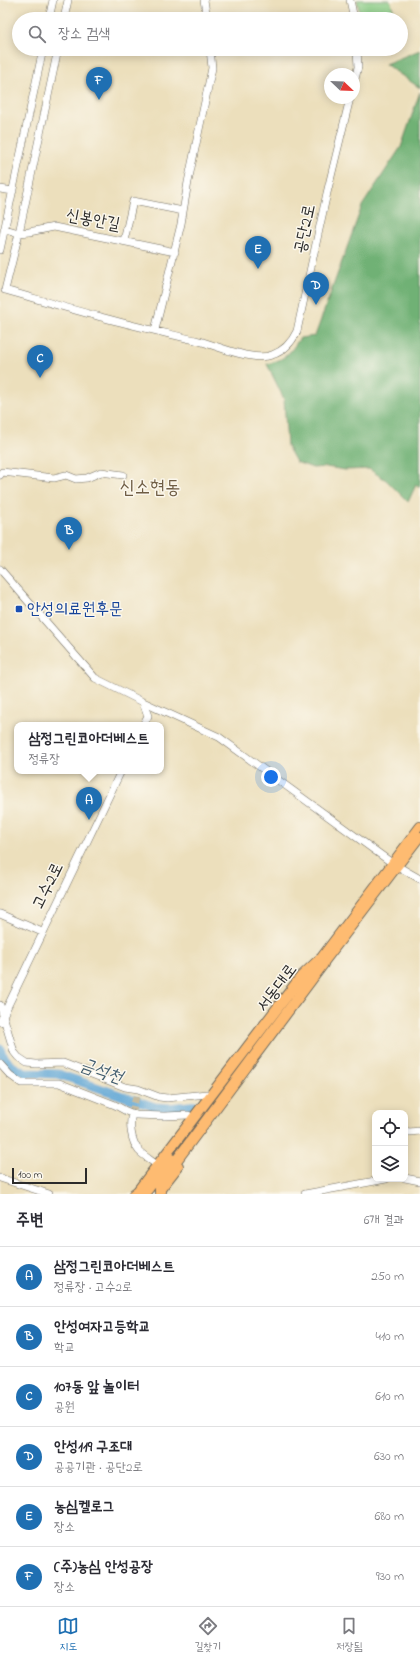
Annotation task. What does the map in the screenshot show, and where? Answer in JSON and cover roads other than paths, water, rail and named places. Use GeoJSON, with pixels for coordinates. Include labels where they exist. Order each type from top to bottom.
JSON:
{"type":"FeatureCollection","features":[{"type":"Feature","properties":{"kind":"highway"},"geometry":{"type":"LineString","coordinates":[[138,1193],[162,1170],[301,976],[321,962]]}},
{"type":"Feature","properties":{"kind":"highway"},"geometry":{"type":"LineString","coordinates":[[157,1193],[270,1043],[315,978],[321,962]]}},
{"type":"Feature","properties":{"kind":"highway"},"geometry":{"type":"LineString","coordinates":[[157,1193],[162,1170]]}},
{"type":"Feature","properties":{"kind":"main road","name":"서동대로"},"geometry":{"type":"LineString","coordinates":[[321,962],[394,865],[420,826]]}},
{"type":"Feature","properties":{"kind":"main road","name":"서동대로"},"geometry":{"type":"LineString","coordinates":[[394,865],[420,837]]}},
{"type":"Feature","properties":{"kind":"street"},"geometry":{"type":"LineString","coordinates":[[50,12],[53,0]]}},
{"type":"Feature","properties":{"kind":"street"},"geometry":{"type":"LineString","coordinates":[[65,12],[68,0]]}},
{"type":"Feature","properties":{"kind":"street"},"geometry":{"type":"LineString","coordinates":[[204,0],[206,12]]}},
{"type":"Feature","properties":{"kind":"street"},"geometry":{"type":"LineString","coordinates":[[350,0],[353,12]]}},
{"type":"Feature","properties":{"kind":"street"},"geometry":{"type":"LineString","coordinates":[[0,250],[42,56]]}},
{"type":"Feature","properties":{"kind":"street","name":"공단2로"},"geometry":{"type":"LineString","coordinates":[[57,56],[19,232],[2,291],[103,318],[208,343],[241,354],[260,357],[272,356],[292,342],[297,331],[349,104]]}},
{"type":"Feature","properties":{"kind":"street"},"geometry":{"type":"LineString","coordinates":[[155,330],[175,252],[212,68],[211,56]]}},
{"type":"Feature","properties":{"kind":"street"},"geometry":{"type":"LineString","coordinates":[[357,56],[358,68]]}},
{"type":"Feature","properties":{"kind":"street"},"geometry":{"type":"LineString","coordinates":[[0,189],[13,190]]}},
{"type":"Feature","properties":{"kind":"street"},"geometry":{"type":"LineString","coordinates":[[124,241],[133,201],[183,211]]}},
{"type":"Feature","properties":{"kind":"street","name":"신봉안길"},"geometry":{"type":"LineString","coordinates":[[5,229],[19,232],[29,232],[54,227],[175,252]]}},
{"type":"Feature","properties":{"kind":"street"},"geometry":{"type":"LineString","coordinates":[[0,475],[2,472],[54,478],[66,475],[76,479],[87,478],[101,472],[123,475]]}},
{"type":"Feature","properties":{"kind":"street"},"geometry":{"type":"LineString","coordinates":[[0,569],[95,678],[219,737],[394,865],[420,879]]}},
{"type":"Feature","properties":{"kind":"street"},"geometry":{"type":"LineString","coordinates":[[143,702],[148,716],[145,722]]}},
{"type":"Feature","properties":{"kind":"street","name":"고수2로"},"geometry":{"type":"LineString","coordinates":[[2,1019],[42,932],[120,774]]}},
{"type":"Feature","properties":{"kind":"street"},"geometry":{"type":"LineString","coordinates":[[0,914],[42,932]]}},
{"type":"Feature","properties":{"kind":"street"},"geometry":{"type":"LineString","coordinates":[[0,1005],[2,1019],[14,1052],[18,1057],[27,1063],[64,1063],[124,1087],[138,1089],[159,1097],[173,1098],[207,1094]]}},
{"type":"Feature","properties":{"kind":"street"},"geometry":{"type":"LineString","coordinates":[[0,1064],[10,1075],[21,1083],[59,1083],[115,1104],[132,1113],[164,1116],[188,1115]]}},
{"type":"Feature","properties":{"kind":"street"},"geometry":{"type":"LineString","coordinates":[[132,1113],[130,1121],[133,1139],[139,1151],[162,1170]]}},
{"type":"Feature","properties":{"kind":"street"},"geometry":{"type":"LineString","coordinates":[[408,1132],[420,1131]]}},
{"type":"Feature","properties":{"kind":"street"},"geometry":{"type":"LineString","coordinates":[[0,1178],[49,1194]]}},
{"type":"Feature","properties":{"kind":"street"},"geometry":{"type":"LineString","coordinates":[[408,1179],[420,1181]]}},
{"type":"Feature","properties":{"kind":"street"},"geometry":{"type":"LineString","coordinates":[[305,1194],[372,1182]]}},
{"type":"Feature","properties":{"kind":"waterway","name":"금석천"},"geometry":{"type":"LineString","coordinates":[[0,1049],[10,1065],[25,1073],[58,1074],[155,1107],[168,1108],[200,1105]]}},
{"type":"Feature","properties":{"kind":"tunnel"},"geometry":{"type":"LineString","coordinates":[[132,1113],[138,1089]]}},
{"type":"Feature","properties":{"kind":"place","name":"(주)농심 안성공장"},"geometry":{"type":"Point","coordinates":[99,100]}},
{"type":"Feature","properties":{"kind":"place","name":"농심켈로그"},"geometry":{"type":"Point","coordinates":[258,269]}},
{"type":"Feature","properties":{"kind":"place","name":"안성119 구조대"},"geometry":{"type":"Point","coordinates":[316,305]}},
{"type":"Feature","properties":{"kind":"place","name":"107동 앞 놀이터"},"geometry":{"type":"Point","coordinates":[40,378]}},
{"type":"Feature","properties":{"kind":"place","name":"안성여자고등학교"},"geometry":{"type":"Point","coordinates":[69,550]}},
{"type":"Feature","properties":{"kind":"place","name":"안성의료원후문"},"geometry":{"type":"Point","coordinates":[19,609]}},
{"type":"Feature","properties":{"kind":"place","name":"삼정그린코아더베스트"},"geometry":{"type":"Point","coordinates":[89,820]}},
{"type":"Feature","properties":{"kind":"district","name":"신소현동"},"geometry":{"type":"Point","coordinates":[150,488]}}]}
